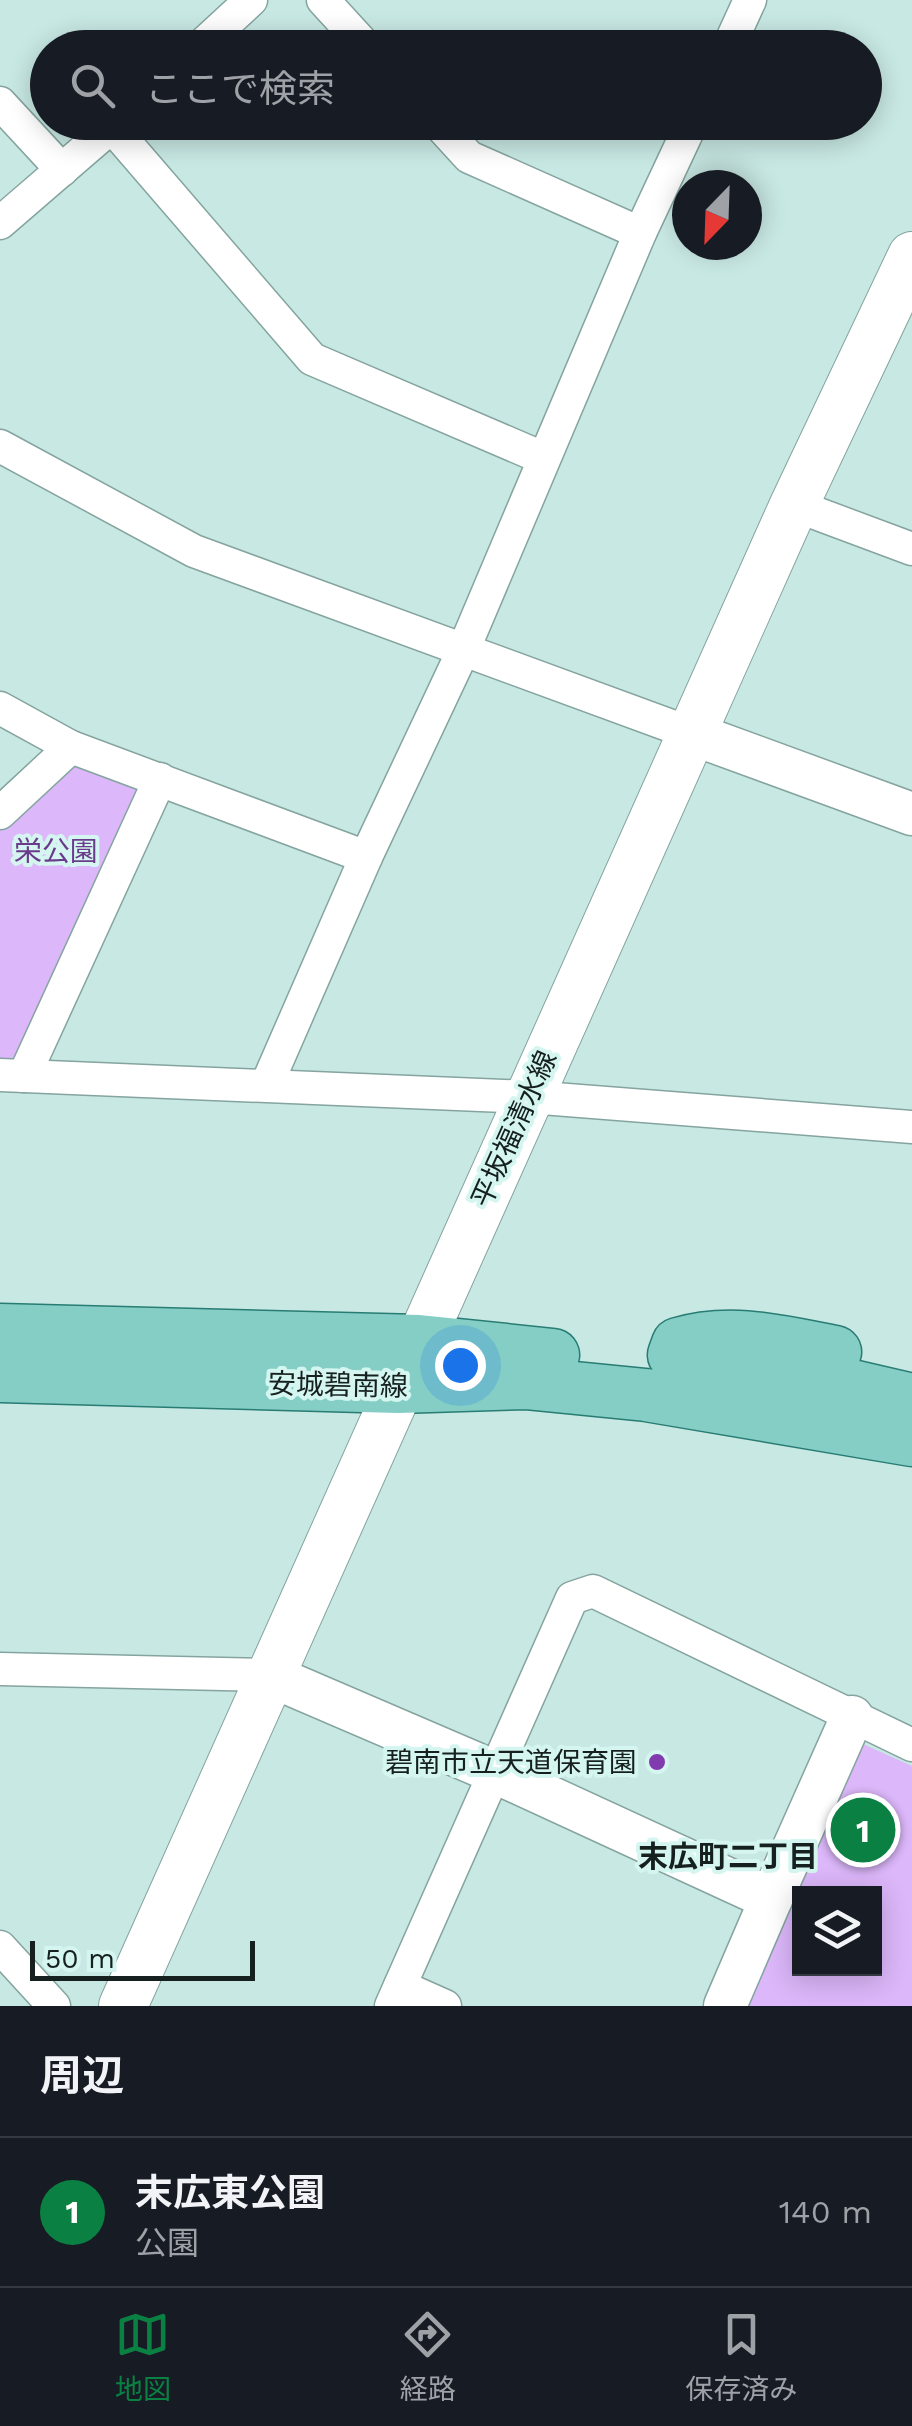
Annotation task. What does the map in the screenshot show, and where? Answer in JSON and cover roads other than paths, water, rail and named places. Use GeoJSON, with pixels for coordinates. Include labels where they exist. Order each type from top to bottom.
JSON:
{"type":"FeatureCollection","features":[{"type":"Feature","properties":{"kind":"main road","name":"平坂福清水線"},"geometry":{"type":"LineString","coordinates":[[123,2006],[794,505],[912,256]]}},
{"type":"Feature","properties":{"kind":"main road","name":"安城碧南線"},"geometry":{"type":"LineString","coordinates":[[0,1330],[664,1381],[839,1383],[912,1400]]}},
{"type":"Feature","properties":{"kind":"main road"},"geometry":{"type":"LineString","coordinates":[[912,1367],[748,1335],[704,1336],[678,1344],[664,1381],[694,1429],[912,1472]]}},
{"type":"Feature","properties":{"kind":"main road","name":"安城碧南線"},"geometry":{"type":"LineString","coordinates":[[0,1376],[408,1364]]}},
{"type":"Feature","properties":{"kind":"main road","name":"安城碧南線"},"geometry":{"type":"LineString","coordinates":[[664,1381],[912,1440]]}},
{"type":"Feature","properties":{"kind":"street"},"geometry":{"type":"LineString","coordinates":[[218,30],[251,0]]}},
{"type":"Feature","properties":{"kind":"street"},"geometry":{"type":"LineString","coordinates":[[323,0],[350,30]]}},
{"type":"Feature","properties":{"kind":"street"},"geometry":{"type":"LineString","coordinates":[[734,30],[743,2]]}},
{"type":"Feature","properties":{"kind":"street"},"geometry":{"type":"LineString","coordinates":[[0,103],[30,135]]}},
{"type":"Feature","properties":{"kind":"street"},"geometry":{"type":"LineString","coordinates":[[34,140],[62,170]]}},
{"type":"Feature","properties":{"kind":"street"},"geometry":{"type":"LineString","coordinates":[[0,223],[97,140]]}},
{"type":"Feature","properties":{"kind":"street"},"geometry":{"type":"LineString","coordinates":[[127,140],[312,359],[543,458]]}},
{"type":"Feature","properties":{"kind":"street"},"geometry":{"type":"LineString","coordinates":[[454,140],[470,157],[640,234]]}},
{"type":"Feature","properties":{"kind":"street"},"geometry":{"type":"LineString","coordinates":[[266,1084],[463,651],[543,458],[684,140]]}},
{"type":"Feature","properties":{"kind":"street"},"geometry":{"type":"LineString","coordinates":[[0,446],[194,551],[912,814]]}},
{"type":"Feature","properties":{"kind":"street"},"geometry":{"type":"LineString","coordinates":[[794,505],[912,549]]}},
{"type":"Feature","properties":{"kind":"street"},"geometry":{"type":"LineString","coordinates":[[0,708],[70,746],[366,857]]}},
{"type":"Feature","properties":{"kind":"street"},"geometry":{"type":"LineString","coordinates":[[0,813],[70,746]]}},
{"type":"Feature","properties":{"kind":"street"},"geometry":{"type":"LineString","coordinates":[[160,779],[12,1076],[529,1097],[912,1127]]}},
{"type":"Feature","properties":{"kind":"street"},"geometry":{"type":"LineString","coordinates":[[445,2006],[396,1996],[572,1598],[593,1591],[912,1745]]}},
{"type":"Feature","properties":{"kind":"street"},"geometry":{"type":"LineString","coordinates":[[0,1669],[269,1674],[772,1899]]}},
{"type":"Feature","properties":{"kind":"street"},"geometry":{"type":"LineString","coordinates":[[725,2006],[852,1717]]}},
{"type":"Feature","properties":{"kind":"street"},"geometry":{"type":"LineString","coordinates":[[0,1947],[54,2006]]}},
{"type":"Feature","properties":{"kind":"place","name":"碧南市立天道保育園"},"geometry":{"type":"Point","coordinates":[657,1762]}},
{"type":"Feature","properties":{"kind":"place","name":"末広東公園"},"geometry":{"type":"Point","coordinates":[863,1830]}},
{"type":"Feature","properties":{"kind":"district","name":"末広町二丁目"},"geometry":{"type":"Point","coordinates":[728,1856]}},
{"type":"Feature","properties":{"kind":"park label","name":"栄公園"},"geometry":{"type":"Point","coordinates":[56,851]}}]}
